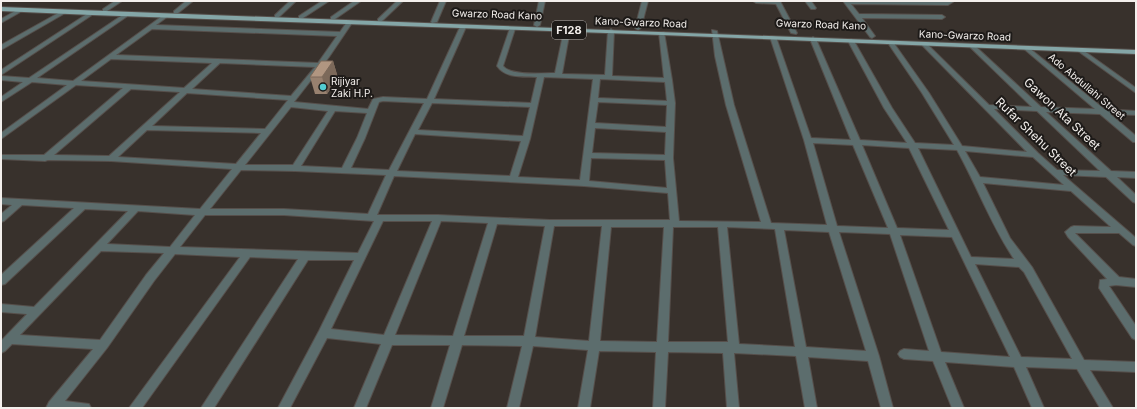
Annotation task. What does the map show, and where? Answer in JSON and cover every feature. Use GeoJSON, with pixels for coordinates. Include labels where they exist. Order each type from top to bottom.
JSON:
{"type":"FeatureCollection","features":[{"type":"Feature","properties":{"kind":"main road","name":"Gwarzo Road Kano"},"geometry":{"type":"LineString","coordinates":[[1,6],[176,12],[221,16],[277,16],[638,28],[714,33],[794,33],[1136,46]]}},
{"type":"Feature","properties":{"kind":"main road","name":"Kano-Gwarzo Road"},"geometry":{"type":"LineString","coordinates":[[1,9],[92,14],[221,16],[463,27],[662,33],[714,33],[892,43],[1136,52]]}},
{"type":"Feature","properties":{"kind":"street"},"geometry":{"type":"LineString","coordinates":[[105,10],[119,1]]}},
{"type":"Feature","properties":{"kind":"street"},"geometry":{"type":"LineString","coordinates":[[176,12],[190,1]]}},
{"type":"Feature","properties":{"kind":"street"},"geometry":{"type":"LineString","coordinates":[[277,16],[293,1]]}},
{"type":"Feature","properties":{"kind":"street"},"geometry":{"type":"LineString","coordinates":[[301,17],[326,1]]}},
{"type":"Feature","properties":{"kind":"street"},"geometry":{"type":"LineString","coordinates":[[333,18],[358,1]]}},
{"type":"Feature","properties":{"kind":"street"},"geometry":{"type":"LineString","coordinates":[[380,20],[400,1]]}},
{"type":"Feature","properties":{"kind":"street"},"geometry":{"type":"LineString","coordinates":[[434,22],[443,1]]}},
{"type":"Feature","properties":{"kind":"street"},"geometry":{"type":"LineString","coordinates":[[537,25],[542,1]]}},
{"type":"Feature","properties":{"kind":"street"},"geometry":{"type":"LineString","coordinates":[[638,28],[645,1]]}},
{"type":"Feature","properties":{"kind":"street"},"geometry":{"type":"LineString","coordinates":[[756,1],[778,1],[794,33]]}},
{"type":"Feature","properties":{"kind":"street"},"geometry":{"type":"LineString","coordinates":[[808,1],[813,8]]}},
{"type":"Feature","properties":{"kind":"street"},"geometry":{"type":"LineString","coordinates":[[846,1],[948,3],[950,1]]}},
{"type":"Feature","properties":{"kind":"street"},"geometry":{"type":"LineString","coordinates":[[846,1],[872,36]]}},
{"type":"Feature","properties":{"kind":"street"},"geometry":{"type":"LineString","coordinates":[[873,2],[884,16]]}},
{"type":"Feature","properties":{"kind":"street"},"geometry":{"type":"LineString","coordinates":[[1,21],[21,10]]}},
{"type":"Feature","properties":{"kind":"street"},"geometry":{"type":"LineString","coordinates":[[1,48],[64,12]]}},
{"type":"Feature","properties":{"kind":"street"},"geometry":{"type":"LineString","coordinates":[[1,73],[92,14]]}},
{"type":"Feature","properties":{"kind":"street"},"geometry":{"type":"LineString","coordinates":[[1,100],[127,14]]}},
{"type":"Feature","properties":{"kind":"street"},"geometry":{"type":"LineString","coordinates":[[1,137],[165,16]]}},
{"type":"Feature","properties":{"kind":"street"},"geometry":{"type":"LineString","coordinates":[[857,16],[942,17]]}},
{"type":"Feature","properties":{"kind":"street"},"geometry":{"type":"LineString","coordinates":[[53,407],[103,345],[145,284],[291,101],[349,23]]}},
{"type":"Feature","properties":{"kind":"street"},"geometry":{"type":"LineString","coordinates":[[151,27],[342,34]]}},
{"type":"Feature","properties":{"kind":"street"},"geometry":{"type":"LineString","coordinates":[[284,408],[324,333],[361,257],[391,174],[430,99],[463,27]]}},
{"type":"Feature","properties":{"kind":"street"},"geometry":{"type":"LineString","coordinates":[[512,28],[500,66],[503,70],[514,74],[669,80]]}},
{"type":"Feature","properties":{"kind":"street"},"geometry":{"type":"LineString","coordinates":[[558,76],[567,30]]}},
{"type":"Feature","properties":{"kind":"street"},"geometry":{"type":"LineString","coordinates":[[608,78],[611,31]]}},
{"type":"Feature","properties":{"kind":"street"},"geometry":{"type":"LineString","coordinates":[[659,408],[673,191],[669,158],[671,103],[662,33]]}},
{"type":"Feature","properties":{"kind":"street"},"geometry":{"type":"LineString","coordinates":[[714,33],[739,138],[767,226]]}},
{"type":"Feature","properties":{"kind":"street"},"geometry":{"type":"LineString","coordinates":[[773,37],[808,140],[833,229],[873,356],[886,408]]}},
{"type":"Feature","properties":{"kind":"street"},"geometry":{"type":"LineString","coordinates":[[813,39],[894,232],[937,357],[958,408]]}},
{"type":"Feature","properties":{"kind":"street"},"geometry":{"type":"LineString","coordinates":[[851,41],[888,108],[912,145],[1018,362],[1038,408]]}},
{"type":"Feature","properties":{"kind":"street"},"geometry":{"type":"LineString","coordinates":[[892,43],[932,102],[978,180],[1021,263],[1028,270],[1081,365],[1107,408]]}},
{"type":"Feature","properties":{"kind":"street","name":"Rufar Shehu Street"},"geometry":{"type":"LineString","coordinates":[[924,44],[1053,172],[1136,243]]}},
{"type":"Feature","properties":{"kind":"street","name":"Gawon Ata Street"},"geometry":{"type":"LineString","coordinates":[[972,46],[1136,200]]}},
{"type":"Feature","properties":{"kind":"street","name":"Ado Abdullahi Street"},"geometry":{"type":"LineString","coordinates":[[1026,48],[1136,140]]}},
{"type":"Feature","properties":{"kind":"street"},"geometry":{"type":"LineString","coordinates":[[1080,50],[1136,91]]}},
{"type":"Feature","properties":{"kind":"street"},"geometry":{"type":"LineString","coordinates":[[110,57],[319,65]]}},
{"type":"Feature","properties":{"kind":"street"},"geometry":{"type":"LineString","coordinates":[[111,159],[218,61]]}},
{"type":"Feature","properties":{"kind":"street"},"geometry":{"type":"LineString","coordinates":[[513,180],[526,139],[540,76]]}},
{"type":"Feature","properties":{"kind":"street"},"geometry":{"type":"LineString","coordinates":[[584,183],[597,77]]}},
{"type":"Feature","properties":{"kind":"street"},"geometry":{"type":"LineString","coordinates":[[1,78],[128,88],[185,90],[291,101],[333,109],[371,111]]}},
{"type":"Feature","properties":{"kind":"street"},"geometry":{"type":"LineString","coordinates":[[45,159],[128,88]]}},
{"type":"Feature","properties":{"kind":"street"},"geometry":{"type":"LineString","coordinates":[[345,171],[361,138],[371,111],[379,99],[430,99],[533,105]]}},
{"type":"Feature","properties":{"kind":"street"},"geometry":{"type":"LineString","coordinates":[[594,100],[671,103]]}},
{"type":"Feature","properties":{"kind":"street"},"geometry":{"type":"LineString","coordinates":[[988,108],[1136,113]]}},
{"type":"Feature","properties":{"kind":"street"},"geometry":{"type":"LineString","coordinates":[[295,168],[333,109]]}},
{"type":"Feature","properties":{"kind":"street"},"geometry":{"type":"LineString","coordinates":[[591,125],[671,130]]}},
{"type":"Feature","properties":{"kind":"street"},"geometry":{"type":"LineString","coordinates":[[144,128],[267,131]]}},
{"type":"Feature","properties":{"kind":"street"},"geometry":{"type":"LineString","coordinates":[[413,132],[526,139]]}},
{"type":"Feature","properties":{"kind":"street"},"geometry":{"type":"LineString","coordinates":[[808,140],[912,145],[1035,154]]}},
{"type":"Feature","properties":{"kind":"street"},"geometry":{"type":"LineString","coordinates":[[588,155],[669,158]]}},
{"type":"Feature","properties":{"kind":"street"},"geometry":{"type":"LineString","coordinates":[[1,157],[111,159],[238,167],[295,168],[584,183],[673,191]]}},
{"type":"Feature","properties":{"kind":"street"},"geometry":{"type":"LineString","coordinates":[[1053,172],[1136,175]]}},
{"type":"Feature","properties":{"kind":"street"},"geometry":{"type":"LineString","coordinates":[[978,180],[1072,188]]}},
{"type":"Feature","properties":{"kind":"street"},"geometry":{"type":"LineString","coordinates":[[1,201],[135,209],[203,212],[284,212],[375,218],[438,218],[550,224],[722,224],[956,234]]}},
{"type":"Feature","properties":{"kind":"street"},"geometry":{"type":"LineString","coordinates":[[1,219],[20,202]]}},
{"type":"Feature","properties":{"kind":"street"},"geometry":{"type":"LineString","coordinates":[[1,280],[82,206]]}},
{"type":"Feature","properties":{"kind":"street"},"geometry":{"type":"LineString","coordinates":[[1,348],[35,311],[135,209]]}},
{"type":"Feature","properties":{"kind":"street"},"geometry":{"type":"LineString","coordinates":[[360,408],[438,218]]}},
{"type":"Feature","properties":{"kind":"street"},"geometry":{"type":"LineString","coordinates":[[437,408],[493,222]]}},
{"type":"Feature","properties":{"kind":"street"},"geometry":{"type":"LineString","coordinates":[[584,408],[594,346],[607,223]]}},
{"type":"Feature","properties":{"kind":"street"},"geometry":{"type":"LineString","coordinates":[[513,408],[529,341],[550,224]]}},
{"type":"Feature","properties":{"kind":"street"},"geometry":{"type":"LineString","coordinates":[[722,224],[731,347],[733,408]]}},
{"type":"Feature","properties":{"kind":"street"},"geometry":{"type":"LineString","coordinates":[[779,226],[802,352],[810,408]]}},
{"type":"Feature","properties":{"kind":"street"},"geometry":{"type":"LineString","coordinates":[[1116,282],[1071,235],[1070,232],[1074,229],[1121,230]]}},
{"type":"Feature","properties":{"kind":"street"},"geometry":{"type":"LineString","coordinates":[[98,247],[361,257]]}},
{"type":"Feature","properties":{"kind":"street"},"geometry":{"type":"LineString","coordinates":[[135,408],[248,253]]}},
{"type":"Feature","properties":{"kind":"street"},"geometry":{"type":"LineString","coordinates":[[207,408],[305,256]]}},
{"type":"Feature","properties":{"kind":"street"},"geometry":{"type":"LineString","coordinates":[[969,260],[1021,263]]}},
{"type":"Feature","properties":{"kind":"street"},"geometry":{"type":"LineString","coordinates":[[1136,283],[1104,283],[1104,288],[1136,335]]}},
{"type":"Feature","properties":{"kind":"street"},"geometry":{"type":"LineString","coordinates":[[2,309],[35,311]]}},
{"type":"Feature","properties":{"kind":"street"},"geometry":{"type":"LineString","coordinates":[[324,333],[389,340],[529,341],[594,346],[731,347],[873,356]]}},
{"type":"Feature","properties":{"kind":"street"},"geometry":{"type":"LineString","coordinates":[[10,339],[103,345]]}},
{"type":"Feature","properties":{"kind":"street"},"geometry":{"type":"LineString","coordinates":[[904,354],[1018,362],[1136,367]]}},
{"type":"Feature","properties":{"kind":"street"},"geometry":{"type":"LineString","coordinates":[[53,407],[85,408]]}},
{"type":"Feature","properties":{"kind":"building"},"geometry":{"type":"Polygon","coordinates":[[[321,61],[333,61],[322,77],[310,77],[321,61]]]}},
{"type":"Feature","properties":{"kind":"place","name":"Rijiyar Zaki H.P."},"geometry":{"type":"Point","coordinates":[323,87]}}]}
